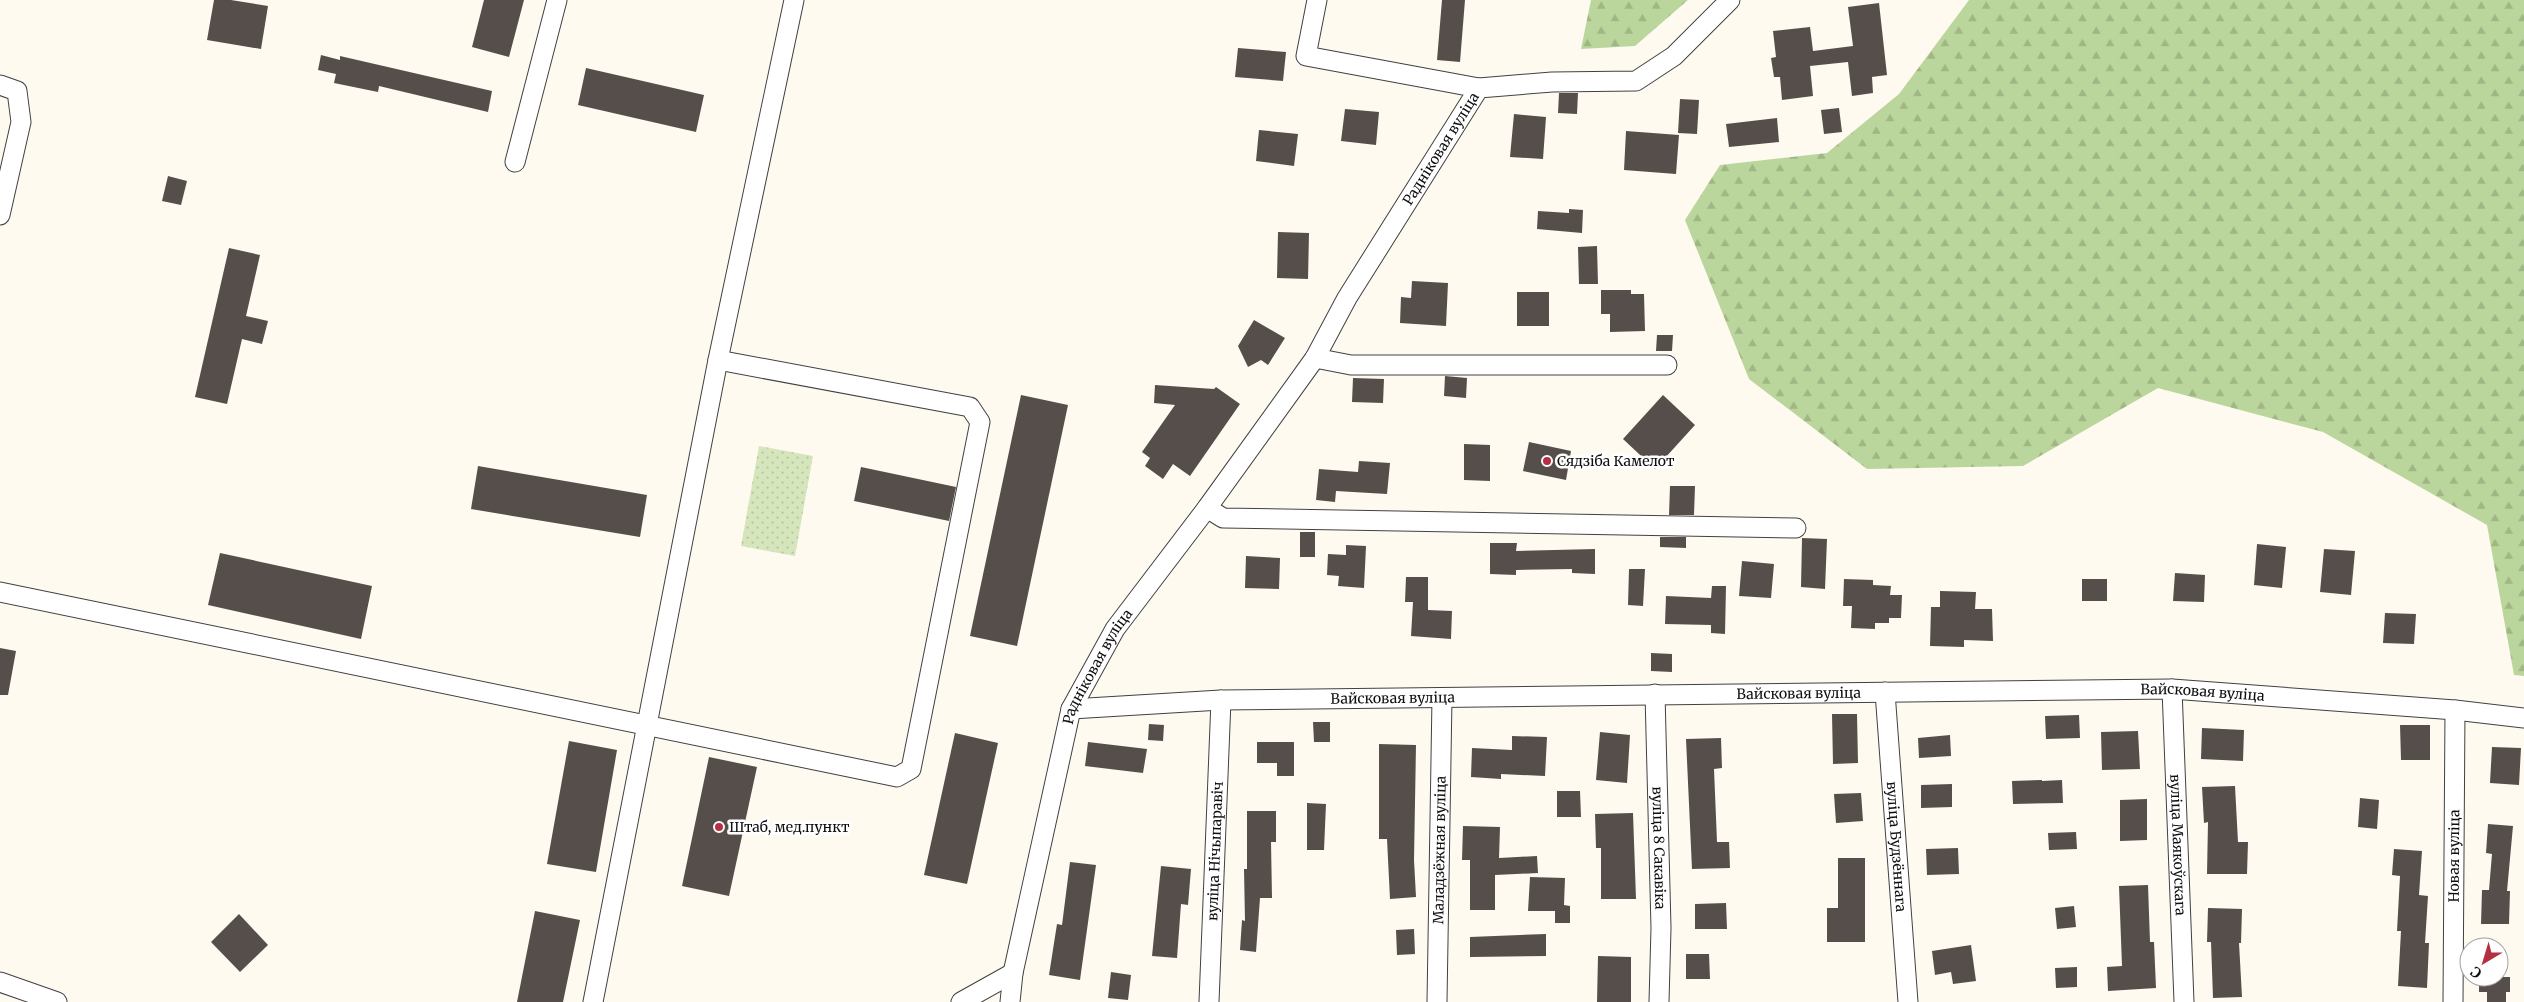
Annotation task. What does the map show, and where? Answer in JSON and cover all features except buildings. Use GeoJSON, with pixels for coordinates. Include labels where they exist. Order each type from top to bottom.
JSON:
{"type":"FeatureCollection","features":[{"type":"Feature","properties":{"kind":"street"},"geometry":{"type":"LineString","coordinates":[[516,162],[557,0]]}},
{"type":"Feature","properties":{"kind":"street"},"geometry":{"type":"LineString","coordinates":[[593,1002],[718,360],[794,0]]}},
{"type":"Feature","properties":{"kind":"street"},"geometry":{"type":"LineString","coordinates":[[1317,0],[1306,56],[1478,88]]}},
{"type":"Feature","properties":{"kind":"street","name":"Радніковая вуліца"},"geometry":{"type":"LineString","coordinates":[[1010,1002],[1013,973],[1071,709],[1114,629],[1207,508],[1314,358],[1347,298],[1478,88],[1552,82],[1636,81],[1674,56],[1730,0]]}},
{"type":"Feature","properties":{"kind":"street"},"geometry":{"type":"LineString","coordinates":[[0,85],[17,91],[21,122],[0,215]]}},
{"type":"Feature","properties":{"kind":"street"},"geometry":{"type":"LineString","coordinates":[[1314,358],[1351,365],[1667,365]]}},
{"type":"Feature","properties":{"kind":"street"},"geometry":{"type":"LineString","coordinates":[[0,592],[646,727],[897,777],[911,769],[980,422],[970,407],[718,360]]}},
{"type":"Feature","properties":{"kind":"street"},"geometry":{"type":"LineString","coordinates":[[1207,508],[1223,518],[1796,528]]}},
{"type":"Feature","properties":{"kind":"street","name":"Вайсковая вуліца"},"geometry":{"type":"LineString","coordinates":[[1071,709],[1221,700],[2172,689],[2454,710],[2524,718]]}},
{"type":"Feature","properties":{"kind":"street","name":"вуліца Маякоўскага"},"geometry":{"type":"LineString","coordinates":[[2172,689],[2184,1002]]}},
{"type":"Feature","properties":{"kind":"street","name":"вуліца Будзённага"},"geometry":{"type":"LineString","coordinates":[[1885,692],[1908,1002]]}},
{"type":"Feature","properties":{"kind":"street","name":"вуліца 8 Сакавіка"},"geometry":{"type":"LineString","coordinates":[[1656,694],[1661,928],[1659,1002]]}},
{"type":"Feature","properties":{"kind":"street","name":"Маладзёжная вуліца"},"geometry":{"type":"LineString","coordinates":[[1437,1002],[1442,698]]}},
{"type":"Feature","properties":{"kind":"street","name":"вуліца Нічыпаравіч"},"geometry":{"type":"LineString","coordinates":[[1210,1002],[1221,700]]}},
{"type":"Feature","properties":{"kind":"street","name":"Новая вуліца"},"geometry":{"type":"LineString","coordinates":[[2453,1002],[2454,710]]}},
{"type":"Feature","properties":{"kind":"street"},"geometry":{"type":"LineString","coordinates":[[961,1002],[1013,973]]}},
{"type":"Feature","properties":{"kind":"street"},"geometry":{"type":"LineString","coordinates":[[0,982],[57,1002]]}},
{"type":"Feature","properties":{"kind":"green space"},"geometry":{"type":"Polygon","coordinates":[[[1591,0],[1688,0],[1635,46],[1581,49],[1591,0]]]}},
{"type":"Feature","properties":{"kind":"green space"},"geometry":{"type":"Polygon","coordinates":[[[1969,0],[2524,0],[2524,676],[2514,675],[2487,525],[2323,432],[2158,388],[2023,466],[1867,469],[1749,379],[1685,220],[1720,165],[1827,153],[1899,94],[1969,0]]]}},
{"type":"Feature","properties":{"kind":"green space"},"geometry":{"type":"Polygon","coordinates":[[[759,446],[813,456],[795,556],[741,546],[759,446]]]}},
{"type":"Feature","properties":{"kind":"place","name":"Сядзіба Камелот"},"geometry":{"type":"Point","coordinates":[1547,461]}},
{"type":"Feature","properties":{"kind":"place","name":"Штаб, мeд.пункт"},"geometry":{"type":"Point","coordinates":[719,827]}}]}
